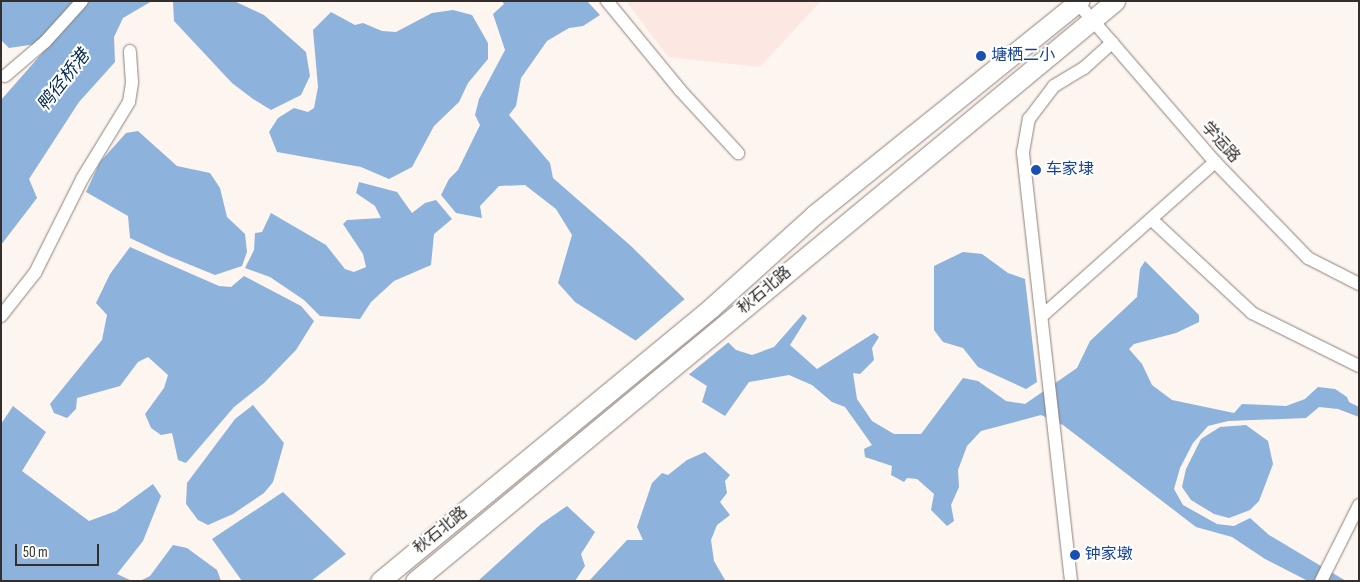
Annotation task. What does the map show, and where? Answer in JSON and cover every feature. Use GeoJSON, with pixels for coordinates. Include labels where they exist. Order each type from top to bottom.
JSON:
{"type":"FeatureCollection","features":[{"type":"Feature","properties":{"kind":"main road","name":"秋石北路"},"geometry":{"type":"LineString","coordinates":[[415,581],[1115,1]]}},
{"type":"Feature","properties":{"kind":"main road","name":"秋石北路"},"geometry":{"type":"LineString","coordinates":[[380,581],[712,307],[814,215],[1078,2]]}},
{"type":"Feature","properties":{"kind":"street"},"geometry":{"type":"LineString","coordinates":[[4,76],[45,42],[82,1]]}},
{"type":"Feature","properties":{"kind":"street"},"geometry":{"type":"LineString","coordinates":[[607,1],[680,90],[738,153]]}},
{"type":"Feature","properties":{"kind":"street","name":"学运路"},"geometry":{"type":"LineString","coordinates":[[1078,2],[1092,21],[1215,162],[1308,258],[1359,284]]}},
{"type":"Feature","properties":{"kind":"street"},"geometry":{"type":"LineString","coordinates":[[1071,581],[1024,152],[1029,119],[1054,86],[1084,68],[1112,43]]}},
{"type":"Feature","properties":{"kind":"street"},"geometry":{"type":"LineString","coordinates":[[1,316],[35,273],[82,179],[128,102],[132,82],[130,51]]}},
{"type":"Feature","properties":{"kind":"street"},"geometry":{"type":"LineString","coordinates":[[1042,316],[1215,162]]}},
{"type":"Feature","properties":{"kind":"street"},"geometry":{"type":"LineString","coordinates":[[1151,219],[1252,313],[1359,366]]}},
{"type":"Feature","properties":{"kind":"street"},"geometry":{"type":"LineString","coordinates":[[1321,581],[1359,505]]}},
{"type":"Feature","properties":{"kind":"shaded area"},"geometry":{"type":"Polygon","coordinates":[[[626,1],[821,1],[760,67],[668,57],[626,1]]]}},
{"type":"Feature","properties":{"kind":"water"},"geometry":{"type":"Polygon","coordinates":[[[1,1],[78,1],[36,44],[9,48],[1,40],[1,1]]]}},
{"type":"Feature","properties":{"kind":"water","name":"鸭径桥港"},"geometry":{"type":"Polygon","coordinates":[[[88,1],[152,1],[123,18],[114,37],[115,62],[79,102],[29,179],[37,198],[1,245],[1,100],[88,1]]]}},
{"type":"Feature","properties":{"kind":"water"},"geometry":{"type":"Polygon","coordinates":[[[173,1],[234,1],[264,15],[306,52],[310,76],[301,95],[271,110],[253,99],[232,83],[174,21],[173,1]]]}},
{"type":"Feature","properties":{"kind":"water"},"geometry":{"type":"Polygon","coordinates":[[[502,1],[587,1],[600,15],[583,26],[569,28],[547,41],[521,78],[516,106],[509,115],[550,163],[553,178],[631,246],[736,350],[752,355],[774,347],[803,314],[807,318],[790,345],[817,369],[874,333],[879,337],[872,348],[874,360],[860,374],[853,373],[857,399],[872,421],[894,434],[921,434],[963,378],[978,381],[1006,401],[1025,404],[1077,368],[1090,341],[1137,297],[1140,269],[1145,261],[1199,315],[1199,322],[1176,333],[1134,344],[1129,349],[1142,364],[1152,385],[1172,400],[1234,413],[1242,404],[1286,406],[1305,399],[1318,387],[1335,389],[1347,397],[1349,402],[1359,407],[1359,417],[1338,409],[1319,407],[1306,418],[1228,421],[1208,426],[1193,443],[1180,468],[1174,489],[1183,505],[1217,524],[1234,526],[1250,518],[1269,535],[1346,581],[1308,581],[1265,559],[1232,537],[1196,527],[1063,425],[1041,415],[981,431],[967,446],[958,470],[959,487],[951,505],[954,521],[947,526],[931,510],[934,494],[917,479],[907,478],[904,482],[891,475],[892,466],[865,457],[864,449],[872,445],[845,407],[832,402],[812,385],[789,375],[749,382],[725,416],[702,402],[707,386],[575,302],[558,283],[572,235],[556,209],[525,185],[499,186],[480,206],[482,218],[456,213],[441,195],[449,179],[458,170],[480,125],[475,115],[479,99],[505,50],[493,14],[504,4],[502,1]]]}},
{"type":"Feature","properties":{"kind":"water"},"geometry":{"type":"Polygon","coordinates":[[[453,10],[472,15],[488,43],[488,59],[468,83],[459,102],[434,126],[412,167],[389,179],[361,167],[277,152],[269,132],[278,118],[294,108],[308,112],[314,108],[318,87],[313,30],[331,12],[355,25],[363,23],[382,31],[396,32],[432,13],[453,10]]]}},
{"type":"Feature","properties":{"kind":"water"},"geometry":{"type":"Polygon","coordinates":[[[138,131],[177,166],[210,173],[220,188],[227,217],[245,234],[247,252],[242,266],[215,275],[130,238],[128,216],[86,192],[100,162],[126,133],[138,131]]]}},
{"type":"Feature","properties":{"kind":"water"},"geometry":{"type":"Polygon","coordinates":[[[359,182],[397,192],[412,213],[425,203],[436,200],[452,219],[434,234],[431,265],[394,281],[371,302],[360,319],[320,316],[304,300],[270,277],[245,268],[254,250],[255,233],[262,232],[271,213],[326,245],[345,269],[354,272],[366,267],[363,254],[343,224],[347,220],[381,218],[375,206],[356,193],[359,182]]]}},
{"type":"Feature","properties":{"kind":"water"},"geometry":{"type":"Polygon","coordinates":[[[130,247],[219,286],[231,287],[244,276],[301,306],[314,321],[296,350],[264,383],[234,407],[186,463],[178,460],[172,433],[161,435],[151,428],[145,414],[164,388],[168,375],[148,357],[138,362],[120,386],[77,398],[76,409],[67,418],[54,413],[50,404],[102,340],[107,315],[96,303],[110,274],[130,247]]]}},
{"type":"Feature","properties":{"kind":"water"},"geometry":{"type":"Polygon","coordinates":[[[963,252],[982,254],[1008,273],[1025,279],[1037,382],[1026,389],[978,367],[963,348],[943,342],[934,330],[934,266],[963,252]]]}},
{"type":"Feature","properties":{"kind":"water"},"geometry":{"type":"Polygon","coordinates":[[[253,405],[284,443],[273,482],[264,493],[233,514],[208,525],[198,520],[186,504],[187,483],[235,419],[253,405]]]}},
{"type":"Feature","properties":{"kind":"water"},"geometry":{"type":"Polygon","coordinates":[[[13,406],[46,432],[22,471],[89,521],[116,511],[153,484],[161,496],[143,541],[117,574],[132,581],[1,581],[1,424],[13,406]]]}},
{"type":"Feature","properties":{"kind":"water"},"geometry":{"type":"Polygon","coordinates":[[[1246,425],[1268,441],[1273,464],[1259,501],[1250,510],[1229,518],[1214,514],[1191,500],[1182,487],[1186,469],[1201,439],[1220,427],[1246,425]]]}},
{"type":"Feature","properties":{"kind":"water"},"geometry":{"type":"Polygon","coordinates":[[[705,452],[730,475],[725,481],[727,493],[720,502],[730,515],[717,525],[711,540],[714,561],[725,580],[589,581],[627,540],[643,540],[637,527],[652,483],[662,473],[668,475],[687,460],[705,452]]]}},
{"type":"Feature","properties":{"kind":"water"},"geometry":{"type":"Polygon","coordinates":[[[283,492],[346,554],[311,581],[242,581],[212,539],[283,492]]]}},
{"type":"Feature","properties":{"kind":"water"},"geometry":{"type":"Polygon","coordinates":[[[567,506],[595,532],[581,554],[585,566],[575,581],[478,581],[541,524],[567,506]]]}},
{"type":"Feature","properties":{"kind":"water"},"geometry":{"type":"Polygon","coordinates":[[[173,545],[187,548],[217,570],[221,581],[140,581],[150,576],[173,545]]]}},
{"type":"Feature","properties":{"kind":"pier"},"geometry":{"type":"Polygon","coordinates":[[[686,298],[730,341],[687,376],[634,342],[686,298]]]}},
{"type":"Feature","properties":{"kind":"place","name":"塘栖二小"},"geometry":{"type":"Point","coordinates":[981,56]}},
{"type":"Feature","properties":{"kind":"place","name":"车家埭"},"geometry":{"type":"Point","coordinates":[1036,170]}},
{"type":"Feature","properties":{"kind":"place","name":"钟家墩"},"geometry":{"type":"Point","coordinates":[1075,555]}}]}
